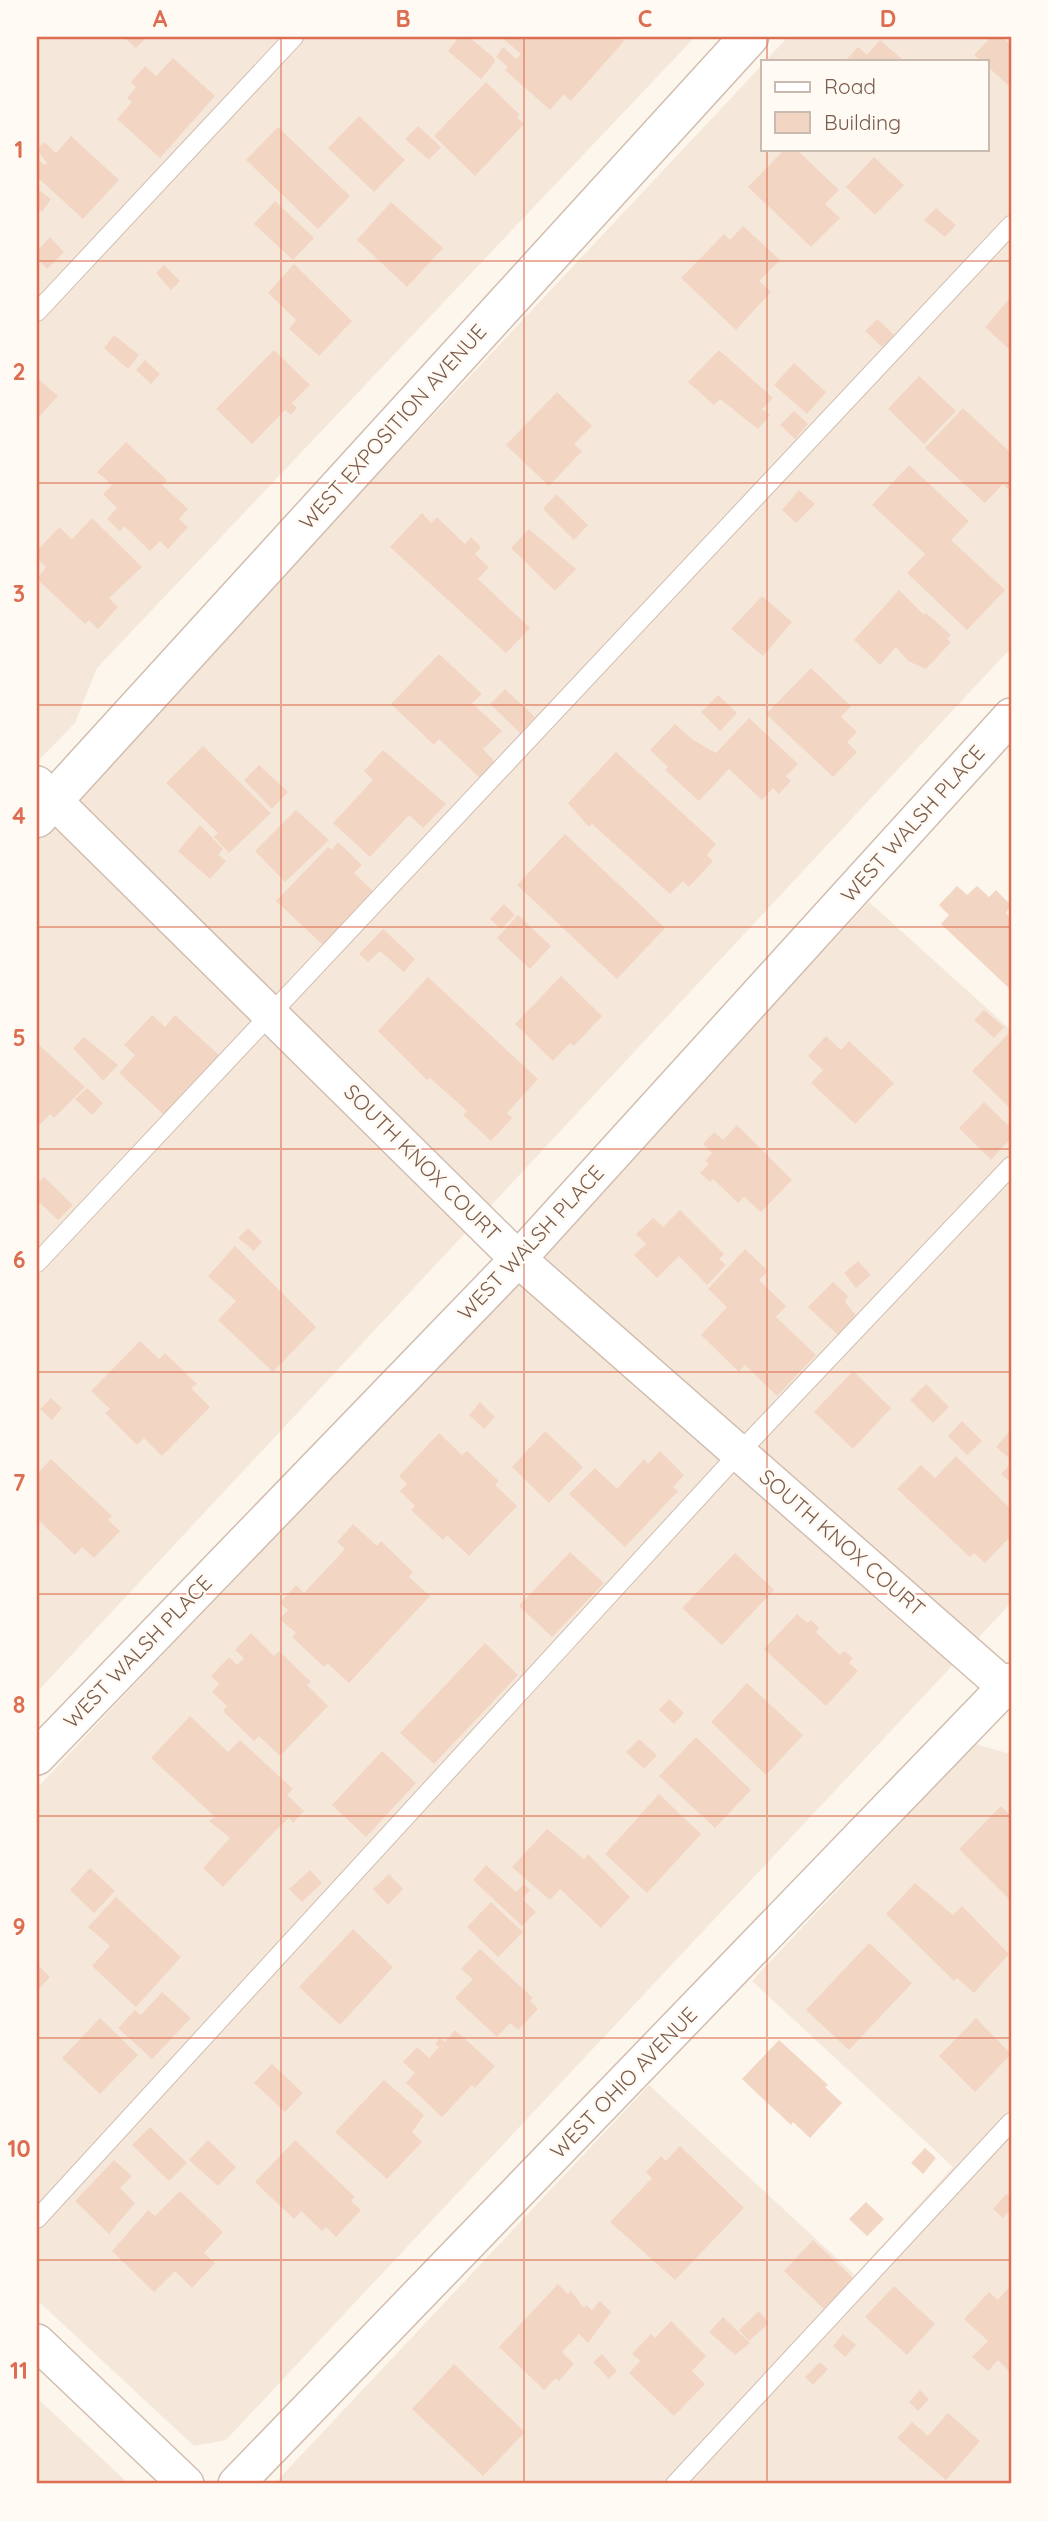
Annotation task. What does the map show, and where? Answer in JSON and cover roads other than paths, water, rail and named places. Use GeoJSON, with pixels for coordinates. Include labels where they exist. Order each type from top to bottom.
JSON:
{"type":"FeatureCollection","features":[{"type":"Feature","properties":{"kind":"street","name":"WEST EXPOSITION AVENUE"},"geometry":{"type":"LineString","coordinates":[[42,800],[749,37]]}},
{"type":"Feature","properties":{"kind":"street","name":"WEST WALSH PLACE"},"geometry":{"type":"LineString","coordinates":[[37,1757],[518,1259],[1011,716]]}},
{"type":"Feature","properties":{"kind":"street","name":"SOUTH KNOX COURT"},"geometry":{"type":"LineString","coordinates":[[42,800],[270,1013],[518,1259],[1009,1687]]}},
{"type":"Feature","properties":{"kind":"street","name":"WEST OHIO AVENUE"},"geometry":{"type":"LineString","coordinates":[[236,2484],[1009,1687]]}},
{"type":"Feature","properties":{"kind":"street"},"geometry":{"type":"LineString","coordinates":[[37,2342],[186,2484]]}},
{"type":"Feature","properties":{"kind":"lane"},"geometry":{"type":"LineString","coordinates":[[37,312],[294,37]]}},
{"type":"Feature","properties":{"kind":"lane"},"geometry":{"type":"LineString","coordinates":[[37,1263],[1011,225]]}},
{"type":"Feature","properties":{"kind":"lane"},"geometry":{"type":"LineString","coordinates":[[37,2219],[740,1453],[1011,1166]]}},
{"type":"Feature","properties":{"kind":"lane"},"geometry":{"type":"LineString","coordinates":[[675,2484],[1011,2122]]}}]}
